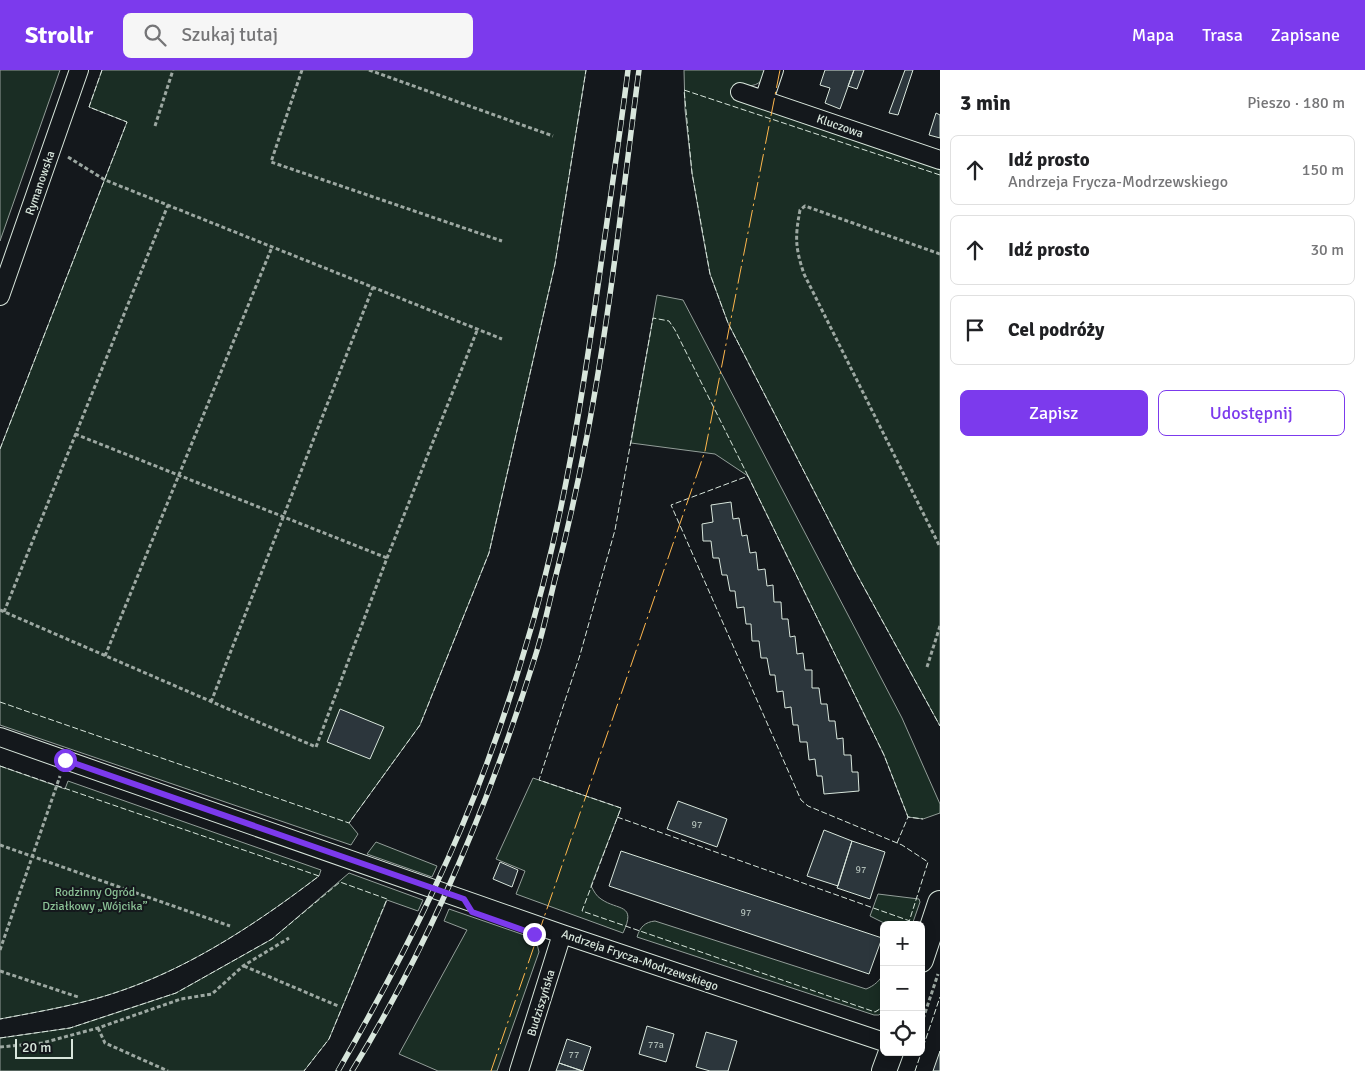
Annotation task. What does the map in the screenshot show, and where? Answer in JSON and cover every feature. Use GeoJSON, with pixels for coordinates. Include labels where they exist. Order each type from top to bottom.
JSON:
{"type":"FeatureCollection","features":[{"type":"Feature","properties":{"kind":"street","name":"Rymanowska"},"geometry":{"type":"LineString","coordinates":[[0,296],[79,70]]}},
{"type":"Feature","properties":{"kind":"street"},"geometry":{"type":"LineString","coordinates":[[764,100],[774,70]]}},
{"type":"Feature","properties":{"kind":"street","name":"Kluczowa"},"geometry":{"type":"LineString","coordinates":[[740,92],[940,160]]}},
{"type":"Feature","properties":{"kind":"street","name":"Andrzeja Frycza-Modrzewskiego"},"geometry":{"type":"LineString","coordinates":[[0,737],[562,934],[880,1041]]}},
{"type":"Feature","properties":{"kind":"street"},"geometry":{"type":"LineString","coordinates":[[925,948],[940,904]]}},
{"type":"Feature","properties":{"kind":"street","name":"Budziszyńska"},"geometry":{"type":"LineString","coordinates":[[519,1071],[562,934]]}},
{"type":"Feature","properties":{"kind":"street"},"geometry":{"type":"LineString","coordinates":[[884,1071],[890,1056]]}},
{"type":"Feature","properties":{"kind":"path"},"geometry":{"type":"LineString","coordinates":[[155,126],[173,70]]}},
{"type":"Feature","properties":{"kind":"path"},"geometry":{"type":"LineString","coordinates":[[302,70],[271,162],[502,241]]}},
{"type":"Feature","properties":{"kind":"path"},"geometry":{"type":"LineString","coordinates":[[369,70],[553,136]]}},
{"type":"Feature","properties":{"kind":"path"},"geometry":{"type":"LineString","coordinates":[[52,147],[105,180],[502,339]]}},
{"type":"Feature","properties":{"kind":"path"},"geometry":{"type":"LineString","coordinates":[[4,612],[168,205]]}},
{"type":"Feature","properties":{"kind":"path"},"geometry":{"type":"LineString","coordinates":[[940,254],[805,206],[800,210],[795,236],[797,254],[804,274],[940,547]]}},
{"type":"Feature","properties":{"kind":"path"},"geometry":{"type":"LineString","coordinates":[[105,656],[272,246]]}},
{"type":"Feature","properties":{"kind":"path"},"geometry":{"type":"LineString","coordinates":[[211,702],[373,287]]}},
{"type":"Feature","properties":{"kind":"path"},"geometry":{"type":"LineString","coordinates":[[0,610],[316,747],[387,558],[478,328]]}},
{"type":"Feature","properties":{"kind":"path"},"geometry":{"type":"LineString","coordinates":[[75,434],[387,558]]}},
{"type":"Feature","properties":{"kind":"path"},"geometry":{"type":"LineString","coordinates":[[927,667],[940,626]]}},
{"type":"Feature","properties":{"kind":"path"},"geometry":{"type":"LineString","coordinates":[[0,950],[57,786]]}},
{"type":"Feature","properties":{"kind":"path"},"geometry":{"type":"LineString","coordinates":[[0,845],[230,926]]}},
{"type":"Feature","properties":{"kind":"path"},"geometry":{"type":"LineString","coordinates":[[0,1047],[42,1043],[98,1028],[181,999],[212,994],[243,966],[288,938]]}},
{"type":"Feature","properties":{"kind":"path"},"geometry":{"type":"LineString","coordinates":[[243,966],[338,1006]]}},
{"type":"Feature","properties":{"kind":"path"},"geometry":{"type":"LineString","coordinates":[[925,1013],[940,969]]}},
{"type":"Feature","properties":{"kind":"path"},"geometry":{"type":"LineString","coordinates":[[0,971],[78,997]]}},
{"type":"Feature","properties":{"kind":"path"},"geometry":{"type":"LineString","coordinates":[[98,1028],[105,1043],[168,1071]]}},
{"type":"Feature","properties":{"kind":"green space"},"geometry":{"type":"Polygon","coordinates":[[[0,70],[60,70],[0,241],[0,70]]]}},
{"type":"Feature","properties":{"kind":"green space"},"geometry":{"type":"Polygon","coordinates":[[[102,70],[586,70],[555,264],[489,553],[420,725],[349,823],[358,834],[351,845],[0,725],[0,449],[127,122],[89,107],[102,70]]]}},
{"type":"Feature","properties":{"kind":"green space"},"geometry":{"type":"Polygon","coordinates":[[[684,70],[767,70],[760,82],[748,86],[940,168],[940,726],[855,571],[728,323],[710,274],[702,231],[692,173],[685,110],[684,70]]]}},
{"type":"Feature","properties":{"kind":"green space"},"geometry":{"type":"Polygon","coordinates":[[[657,295],[683,300],[902,718],[940,804],[940,813],[923,819],[908,817],[884,755],[748,476],[715,454],[631,443],[657,295]]]}},
{"type":"Feature","properties":{"kind":"green space","name":"Rodzinny Ogród Działkowy „Wójcika”"},"geometry":{"type":"Polygon","coordinates":[[[0,766],[65,789],[68,781],[321,870],[319,876],[227,940],[152,979],[95,999],[0,1019],[0,766]]]}},
{"type":"Feature","properties":{"kind":"green space"},"geometry":{"type":"Polygon","coordinates":[[[533,778],[621,808],[591,886],[599,898],[627,912],[627,923],[623,933],[516,894],[525,871],[496,859],[533,778]]]}},
{"type":"Feature","properties":{"kind":"green space"},"geometry":{"type":"Polygon","coordinates":[[[376,842],[437,866],[432,877],[367,854],[376,842]]]}},
{"type":"Feature","properties":{"kind":"green space"},"geometry":{"type":"Polygon","coordinates":[[[349,873],[423,900],[418,911],[387,900],[329,1039],[304,1071],[0,1071],[0,1038],[70,1028],[176,993],[272,939],[349,873]]]}},
{"type":"Feature","properties":{"kind":"green space"},"geometry":{"type":"Polygon","coordinates":[[[878,894],[919,899],[920,902],[913,921],[880,921],[870,916],[878,894]]]}},
{"type":"Feature","properties":{"kind":"green space"},"geometry":{"type":"Polygon","coordinates":[[[449,909],[530,937],[537,944],[539,952],[497,1071],[438,1071],[399,1054],[467,930],[444,921],[449,909]]]}},
{"type":"Feature","properties":{"kind":"green space"},"geometry":{"type":"Polygon","coordinates":[[[655,921],[866,989],[880,979],[880,1014],[874,1015],[637,937],[643,926],[655,921]]]}},
{"type":"Feature","properties":{"kind":"building"},"geometry":{"type":"Polygon","coordinates":[[[825,70],[854,70],[840,109],[825,103],[830,88],[820,85],[825,70]]]}},
{"type":"Feature","properties":{"kind":"building"},"geometry":{"type":"Polygon","coordinates":[[[854,70],[864,70],[857,89],[848,86],[854,70]]]}},
{"type":"Feature","properties":{"kind":"building"},"geometry":{"type":"Polygon","coordinates":[[[905,70],[913,70],[898,115],[889,113],[905,70]]]}},
{"type":"Feature","properties":{"kind":"building"},"geometry":{"type":"Polygon","coordinates":[[[936,113],[940,115],[940,138],[929,135],[936,113]]]}},
{"type":"Feature","properties":{"kind":"building"},"geometry":{"type":"Polygon","coordinates":[[[731,502],[733,519],[739,518],[742,536],[747,535],[750,553],[756,552],[758,570],[765,569],[767,586],[773,585],[774,602],[781,602],[782,619],[788,619],[790,637],[795,636],[797,654],[803,653],[805,670],[812,670],[812,688],[819,688],[821,704],[827,704],[829,721],[835,721],[837,739],[843,738],[844,755],[851,755],[852,772],[858,772],[859,791],[824,794],[822,776],[817,776],[815,759],[809,760],[807,742],[800,742],[798,725],[793,725],[791,707],[785,708],[783,691],[777,692],[775,675],[770,675],[767,658],[761,658],[759,641],[752,641],[751,624],[746,624],[744,607],[737,608],[735,591],[730,591],[727,575],[722,575],[719,558],[713,558],[711,541],[703,541],[702,524],[713,522],[711,505],[731,502]]]}},
{"type":"Feature","properties":{"kind":"building"},"geometry":{"type":"Polygon","coordinates":[[[340,709],[384,727],[370,759],[327,742],[340,709]]]}},
{"type":"Feature","properties":{"kind":"building"},"geometry":{"type":"Polygon","coordinates":[[[678,801],[727,819],[717,847],[667,829],[678,801]]]}},
{"type":"Feature","properties":{"kind":"building"},"geometry":{"type":"Polygon","coordinates":[[[824,830],[852,841],[838,886],[807,876],[824,830]]]}},
{"type":"Feature","properties":{"kind":"building"},"geometry":{"type":"Polygon","coordinates":[[[852,841],[885,852],[870,899],[837,888],[852,841]]]}},
{"type":"Feature","properties":{"kind":"building"},"geometry":{"type":"Polygon","coordinates":[[[621,851],[880,937],[880,944],[869,974],[609,886],[621,851]]]}},
{"type":"Feature","properties":{"kind":"building"},"geometry":{"type":"Polygon","coordinates":[[[500,862],[518,870],[512,887],[493,879],[500,862]]]}},
{"type":"Feature","properties":{"kind":"building"},"geometry":{"type":"Polygon","coordinates":[[[647,1026],[674,1034],[666,1062],[639,1054],[647,1026]]]}},
{"type":"Feature","properties":{"kind":"building"},"geometry":{"type":"Polygon","coordinates":[[[706,1032],[737,1041],[728,1071],[710,1071],[696,1067],[706,1032]]]}},
{"type":"Feature","properties":{"kind":"building"},"geometry":{"type":"Polygon","coordinates":[[[567,1039],[591,1047],[583,1071],[559,1063],[567,1039]]]}},
{"type":"Feature","properties":{"kind":"building"},"geometry":{"type":"Polygon","coordinates":[[[940,1051],[940,1071],[933,1071],[940,1051]]]}},
{"type":"Feature","properties":{"kind":"building"},"geometry":{"type":"Polygon","coordinates":[[[559,1063],[582,1071],[556,1071],[559,1063]]]}},
{"type":"Feature","properties":{"kind":"railway"},"geometry":{"type":"LineString","coordinates":[[338,1071],[412,935],[460,831],[505,713],[538,604],[561,508],[579,411],[628,70]]}},
{"type":"Feature","properties":{"kind":"railway"},"geometry":{"type":"LineString","coordinates":[[352,1071],[408,972],[456,870],[499,764],[538,647],[584,454],[603,345],[639,70]]}},
{"type":"Feature","properties":{"kind":"fence"},"geometry":{"type":"LineString","coordinates":[[0,449],[127,122],[89,107],[102,70]]}},
{"type":"Feature","properties":{"kind":"fence"},"geometry":{"type":"LineString","coordinates":[[0,702],[349,823],[420,725],[489,553],[555,264],[586,70]]}},
{"type":"Feature","properties":{"kind":"fence"},"geometry":{"type":"LineString","coordinates":[[940,175],[684,90],[692,173],[710,274],[728,323],[855,571],[940,726]]}},
{"type":"Feature","properties":{"kind":"fence"},"geometry":{"type":"LineString","coordinates":[[748,476],[675,330],[669,321],[653,318],[615,530],[580,655],[539,780],[621,808],[582,911],[875,1012],[880,1009]]}},
{"type":"Feature","properties":{"kind":"fence"},"geometry":{"type":"LineString","coordinates":[[909,921],[928,862],[902,845],[808,806],[801,800],[671,505],[748,476],[884,755],[908,817],[923,819]]}},
{"type":"Feature","properties":{"kind":"fence"},"geometry":{"type":"LineString","coordinates":[[0,766],[319,876],[227,940],[152,979],[95,999],[0,1019]]}},
{"type":"Feature","properties":{"kind":"fence"},"geometry":{"type":"LineString","coordinates":[[617,817],[910,921]]}},
{"type":"Feature","properties":{"kind":"fence"},"geometry":{"type":"LineString","coordinates":[[897,843],[908,817]]}},
{"type":"Feature","properties":{"kind":"fence"},"geometry":{"type":"LineString","coordinates":[[0,1038],[70,1028],[176,993],[272,939],[340,882],[387,899],[329,1039],[304,1071]]}},
{"type":"Feature","properties":{"kind":"fence"},"geometry":{"type":"LineString","coordinates":[[915,1071],[940,997]]}},
{"type":"Feature","properties":{"kind":"power"},"geometry":{"type":"LineString","coordinates":[[491,1071],[705,451],[780,70]]}},
{"type":"Feature","properties":{"kind":"route"},"geometry":{"type":"LineString","coordinates":[[65,760],[464,899],[472,912],[534,934]]}}]}
